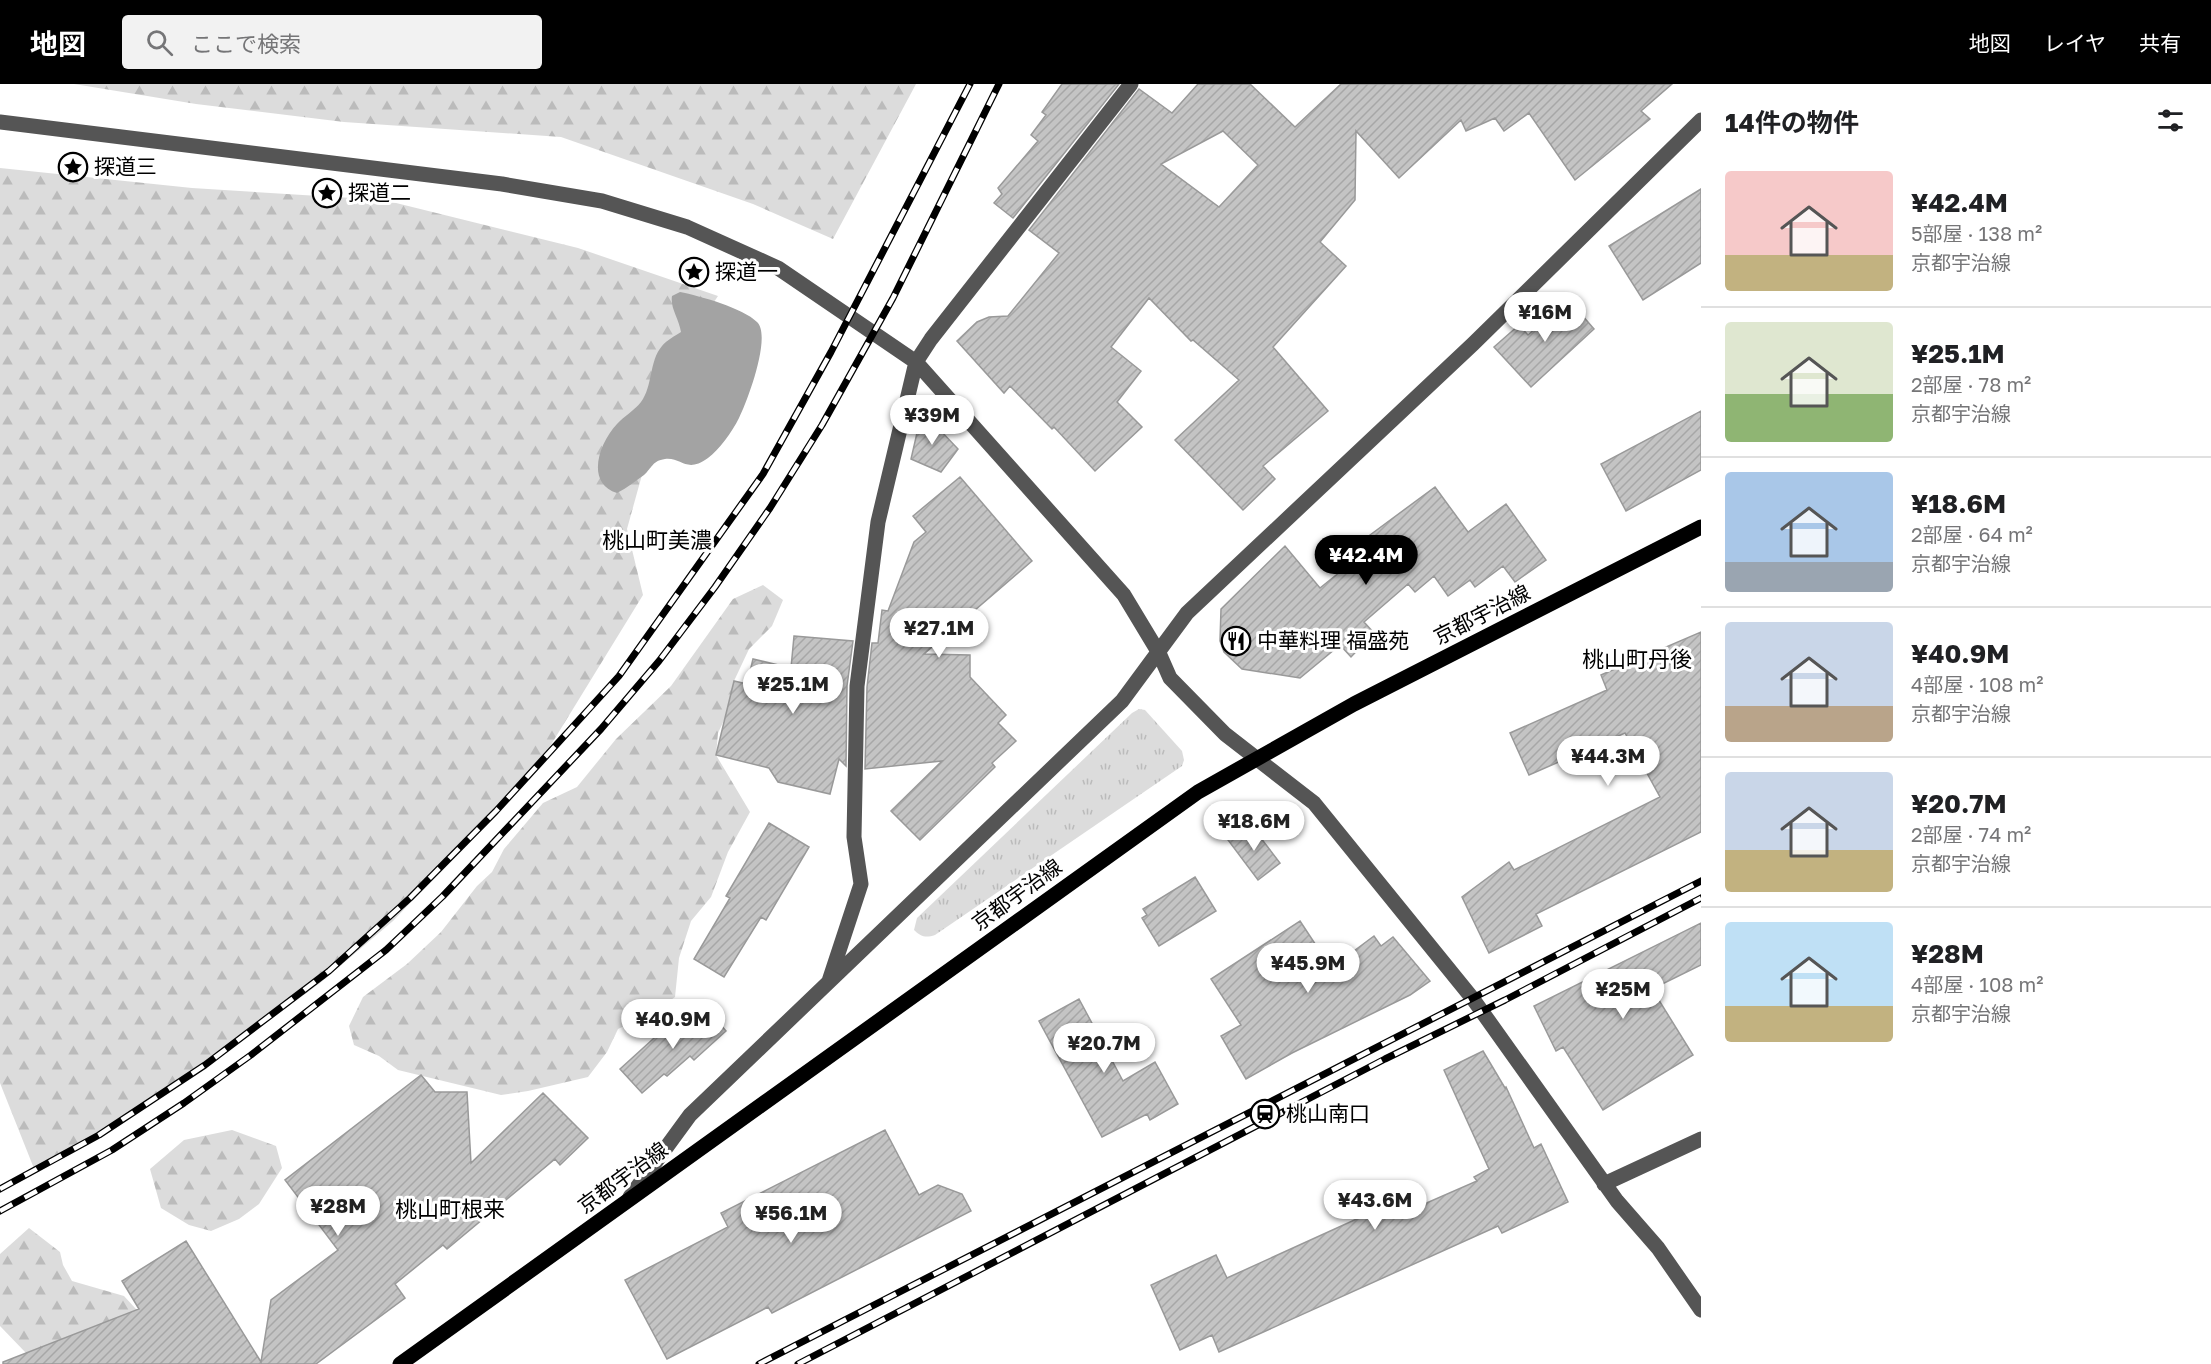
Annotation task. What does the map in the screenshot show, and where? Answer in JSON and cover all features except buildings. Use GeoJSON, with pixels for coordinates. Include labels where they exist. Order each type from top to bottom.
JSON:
{"type":"FeatureCollection","features":[{"type":"Feature","properties":{"kind":"main road","name":"京都宇治線"},"geometry":{"type":"LineString","coordinates":[[400,1364],[1198,792],[1354,704],[1701,527]]}},
{"type":"Feature","properties":{"kind":"street"},"geometry":{"type":"LineString","coordinates":[[828,983],[861,884],[854,837],[857,686],[878,522],[916,362],[931,339],[1131,84]]}},
{"type":"Feature","properties":{"kind":"street"},"geometry":{"type":"LineString","coordinates":[[628,1199],[690,1115],[1122,701],[1187,613],[1473,344],[1701,120]]}},
{"type":"Feature","properties":{"kind":"street"},"geometry":{"type":"LineString","coordinates":[[0,122],[502,184],[602,201],[687,227],[778,268],[916,362],[976,432],[1124,595],[1159,653],[1170,678],[1225,734],[1314,803],[1473,999],[1604,1184],[1658,1248],[1701,1310]]}},
{"type":"Feature","properties":{"kind":"street"},"geometry":{"type":"LineString","coordinates":[[1604,1184],[1701,1139]]}},
{"type":"Feature","properties":{"kind":"green space"},"geometry":{"type":"Polygon","coordinates":[[[74,84],[916,84],[833,239],[753,204],[561,137],[344,122],[196,104],[74,84]]]}},
{"type":"Feature","properties":{"kind":"green space"},"geometry":{"type":"Polygon","coordinates":[[[0,168],[192,188],[384,200],[578,248],[718,296],[673,363],[627,529],[643,595],[541,761],[393,921],[320,983],[244,1039],[166,1092],[35,1171],[0,1083],[0,168]]]}},
{"type":"Feature","properties":{"kind":"green space"},"geometry":{"type":"Polygon","coordinates":[[[763,585],[783,600],[772,626],[749,649],[734,681],[734,699],[718,733],[716,755],[750,812],[728,852],[711,897],[691,921],[679,958],[675,997],[654,1012],[618,1029],[607,1052],[588,1077],[528,1091],[501,1095],[398,1070],[379,1056],[354,1045],[349,1026],[363,997],[407,964],[441,932],[477,886],[492,872],[504,849],[543,803],[577,787],[616,739],[671,686],[733,599],[763,585]]]}},
{"type":"Feature","properties":{"kind":"green space"},"geometry":{"type":"Polygon","coordinates":[[[1139,709],[1145,710],[1182,751],[1184,760],[1182,766],[935,935],[924,936],[914,930],[917,918],[1132,713],[1139,709]]]}},
{"type":"Feature","properties":{"kind":"green space"},"geometry":{"type":"Polygon","coordinates":[[[232,1130],[276,1146],[282,1168],[259,1204],[239,1219],[211,1231],[189,1225],[161,1208],[150,1169],[184,1140],[232,1130]]]}},
{"type":"Feature","properties":{"kind":"green space"},"geometry":{"type":"Polygon","coordinates":[[[29,1228],[60,1252],[63,1265],[72,1281],[124,1296],[147,1321],[108,1364],[41,1360],[26,1353],[0,1326],[0,1254],[29,1228]]]}},
{"type":"Feature","properties":{"kind":"shaded area"},"geometry":{"type":"Polygon","coordinates":[[[680,292],[732,307],[757,322],[761,329],[762,341],[757,369],[739,418],[721,446],[712,455],[694,465],[671,459],[661,460],[628,487],[617,493],[607,488],[601,481],[598,462],[601,452],[611,432],[645,396],[655,359],[662,346],[681,332],[672,300],[672,296],[680,292]]]}},
{"type":"Feature","properties":{"kind":"railway"},"geometry":{"type":"LineString","coordinates":[[0,1189],[99,1135],[205,1065],[329,971],[410,898],[496,811],[619,676],[763,474],[831,352],[970,84]]}},
{"type":"Feature","properties":{"kind":"railway"},"geometry":{"type":"LineString","coordinates":[[0,1211],[112,1150],[184,1103],[251,1055],[386,950],[443,896],[601,729],[659,661],[715,587],[770,508],[822,425],[893,298],[999,84]]}},
{"type":"Feature","properties":{"kind":"railway"},"geometry":{"type":"LineString","coordinates":[[759,1364],[1701,881]]}},
{"type":"Feature","properties":{"kind":"railway"},"geometry":{"type":"LineString","coordinates":[[798,1364],[1385,1059],[1505,1000],[1701,898]]}},
{"type":"Feature","properties":{"kind":"place","name":"探道三"},"geometry":{"type":"Point","coordinates":[73,167]}},
{"type":"Feature","properties":{"kind":"place","name":"探道二"},"geometry":{"type":"Point","coordinates":[327,193]}},
{"type":"Feature","properties":{"kind":"place","name":"探道一"},"geometry":{"type":"Point","coordinates":[694,272]}},
{"type":"Feature","properties":{"kind":"place","name":"中華料理 福盛苑"},"geometry":{"type":"Point","coordinates":[1236,641]}},
{"type":"Feature","properties":{"kind":"place","name":"桃山南口"},"geometry":{"type":"Point","coordinates":[1265,1114]}},
{"type":"Feature","properties":{"kind":"district","name":"桃山町美濃"},"geometry":{"type":"Point","coordinates":[657,540]}},
{"type":"Feature","properties":{"kind":"district","name":"桃山町丹後"},"geometry":{"type":"Point","coordinates":[1637,659]}},
{"type":"Feature","properties":{"kind":"district","name":"桃山町根来"},"geometry":{"type":"Point","coordinates":[450,1209]}}]}
